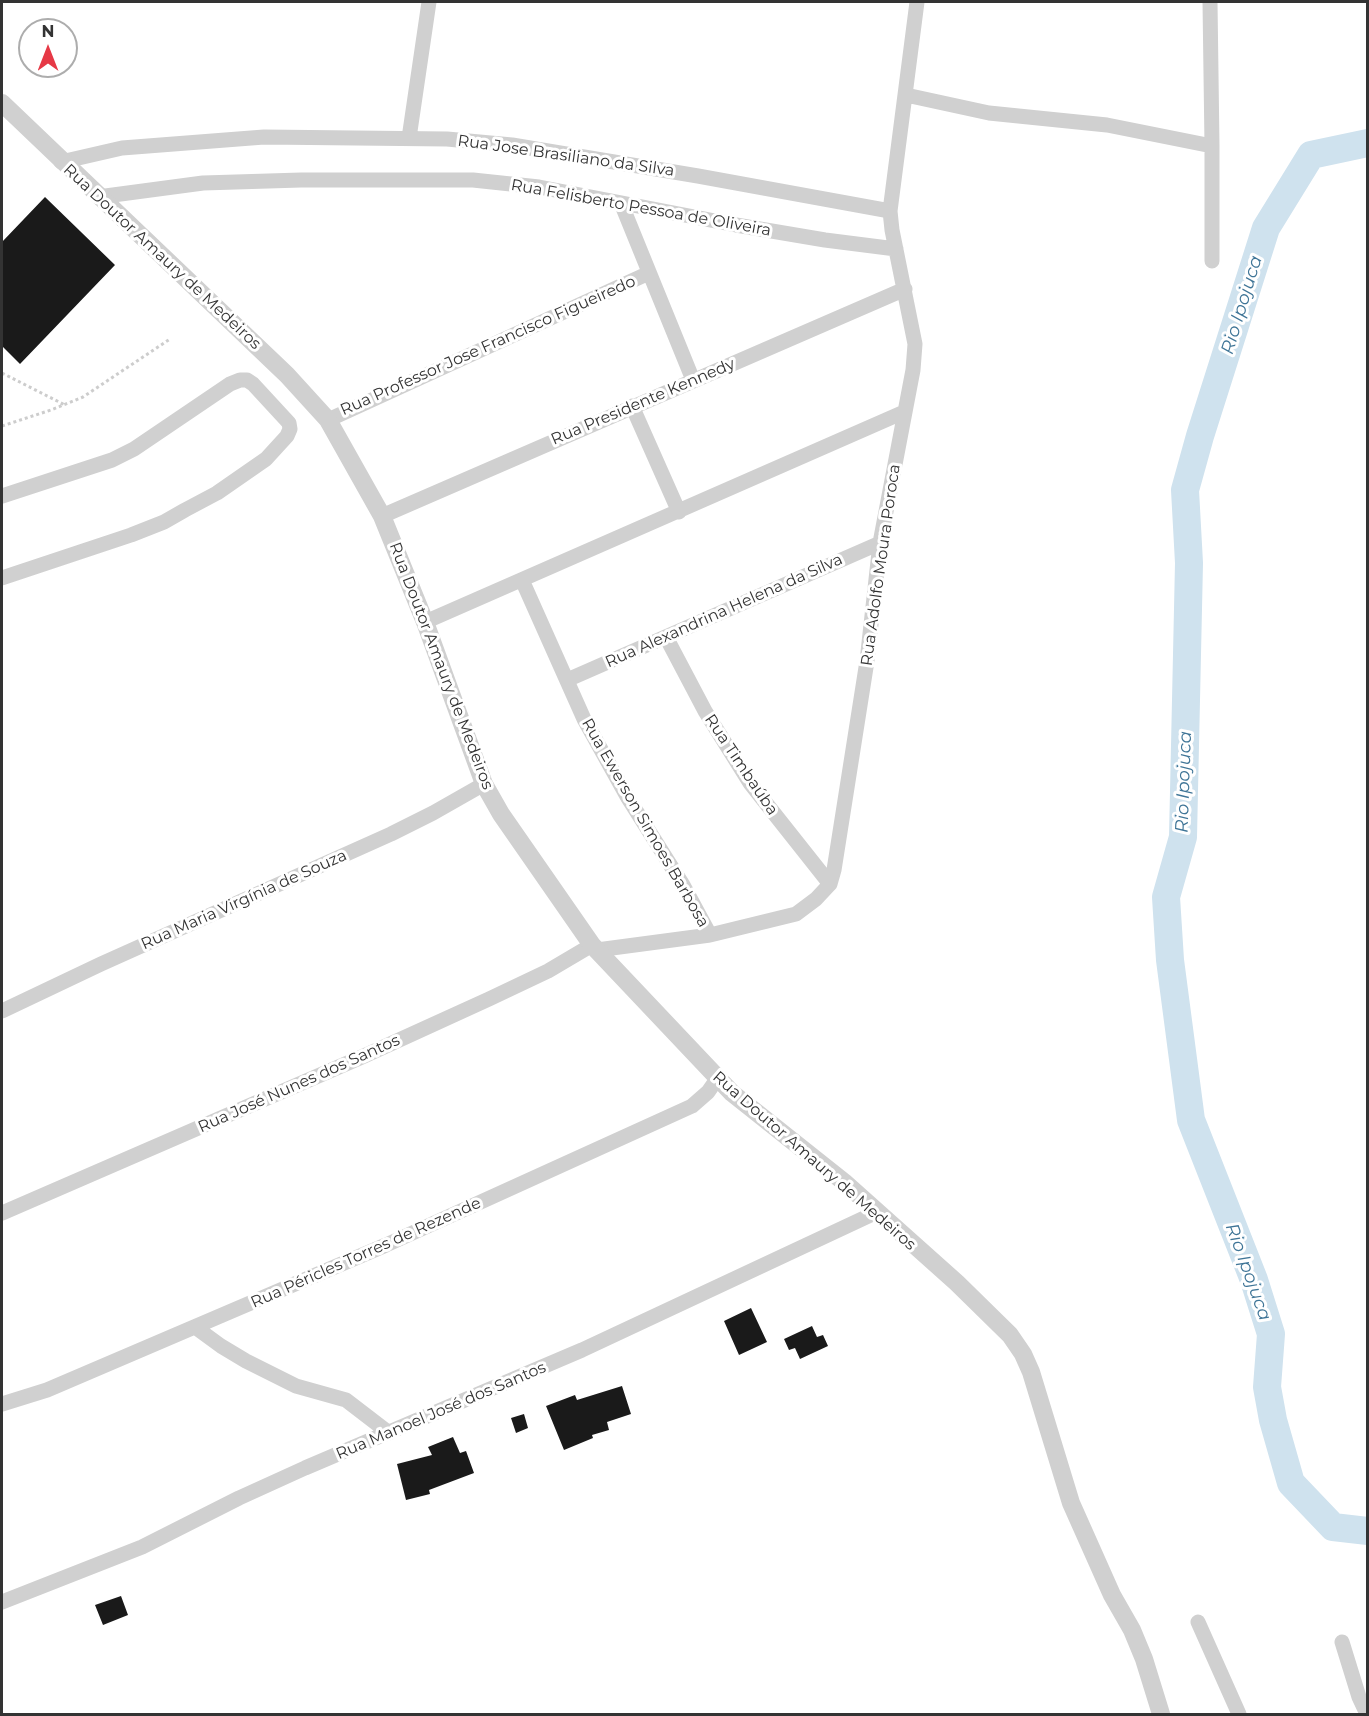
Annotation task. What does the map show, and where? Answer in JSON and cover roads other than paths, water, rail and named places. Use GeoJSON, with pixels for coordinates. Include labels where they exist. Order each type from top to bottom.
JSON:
{"type":"FeatureCollection","features":[{"type":"Feature","properties":{"kind":"street"},"geometry":{"type":"LineString","coordinates":[[409,138],[429,2]]}},
{"type":"Feature","properties":{"kind":"street","name":"Rua Adolfo Moura Poroca"},"geometry":{"type":"LineString","coordinates":[[830,884],[867,662],[880,543],[913,370],[915,344],[890,211],[917,2]]}},
{"type":"Feature","properties":{"kind":"street"},"geometry":{"type":"LineString","coordinates":[[1209,2],[1212,261]]}},
{"type":"Feature","properties":{"kind":"street"},"geometry":{"type":"LineString","coordinates":[[906,95],[989,113],[1107,125],[1212,146]]}},
{"type":"Feature","properties":{"kind":"street","name":"Rua Doutor Amaury de Medeiros"},"geometry":{"type":"LineString","coordinates":[[2,103],[287,375],[328,420],[382,516],[425,622],[484,784],[501,814],[595,947],[717,1079],[836,1175],[984,1308],[1010,1335],[1023,1354],[1042,1404],[1071,1503],[1108,1586],[1132,1629],[1161,1714]]}},
{"type":"Feature","properties":{"kind":"street","name":"Rua Jose Brasiliano da Silva"},"geometry":{"type":"LineString","coordinates":[[62,162],[122,148],[264,137],[409,138],[512,145],[890,211]]}},
{"type":"Feature","properties":{"kind":"street","name":"Rua Felisberto Pessoa de Oliveira"},"geometry":{"type":"LineString","coordinates":[[98,197],[203,183],[301,180],[451,180],[539,187],[825,240],[896,249]]}},
{"type":"Feature","properties":{"kind":"street"},"geometry":{"type":"LineString","coordinates":[[621,203],[693,380]]}},
{"type":"Feature","properties":{"kind":"street","name":"Rua Professor Jose Francisco Figueiredo"},"geometry":{"type":"LineString","coordinates":[[328,420],[649,273]]}},
{"type":"Feature","properties":{"kind":"street","name":"Rua Presidente Kennedy"},"geometry":{"type":"LineString","coordinates":[[382,516],[905,289]]}},
{"type":"Feature","properties":{"kind":"street"},"geometry":{"type":"LineString","coordinates":[[2,495],[112,460],[127,453],[230,384],[240,380],[247,380],[253,384],[289,423],[290,429],[287,436],[266,459],[217,493],[164,522],[130,536],[2,578]]}},
{"type":"Feature","properties":{"kind":"street"},"geometry":{"type":"LineString","coordinates":[[632,406],[679,512]]}},
{"type":"Feature","properties":{"kind":"street"},"geometry":{"type":"LineString","coordinates":[[425,622],[904,412]]}},
{"type":"Feature","properties":{"kind":"street","name":"Rua Alexandrina Helena da Silva"},"geometry":{"type":"LineString","coordinates":[[567,680],[880,543]]}},
{"type":"Feature","properties":{"kind":"street","name":"Rua Ewerson Simoes Barbosa"},"geometry":{"type":"LineString","coordinates":[[522,580],[584,719],[627,798],[683,885],[710,935]]}},
{"type":"Feature","properties":{"kind":"street","name":"Rua Timbaúba"},"geometry":{"type":"LineString","coordinates":[[666,637],[705,711],[750,783],[830,884]]}},
{"type":"Feature","properties":{"kind":"street","name":"Rua Maria Virgínia de Souza"},"geometry":{"type":"LineString","coordinates":[[2,1011],[391,834],[434,813],[484,784]]}},
{"type":"Feature","properties":{"kind":"street"},"geometry":{"type":"LineString","coordinates":[[595,947],[710,935],[796,914],[816,899],[830,884]]}},
{"type":"Feature","properties":{"kind":"street","name":"Rua José Nunes dos Santos"},"geometry":{"type":"LineString","coordinates":[[2,1213],[468,1009],[595,947]]}},
{"type":"Feature","properties":{"kind":"street","name":"Rua Péricles Torres de Rezende"},"geometry":{"type":"LineString","coordinates":[[2,1404],[47,1390],[386,1245],[692,1106],[701,1100],[717,1079]]}},
{"type":"Feature","properties":{"kind":"street","name":"Rua Manoel José dos Santos"},"geometry":{"type":"LineString","coordinates":[[2,1602],[142,1546],[248,1494],[582,1350],[876,1212]]}},
{"type":"Feature","properties":{"kind":"street"},"geometry":{"type":"LineString","coordinates":[[195,1327],[246,1361],[296,1386],[346,1400],[388,1433]]}},
{"type":"Feature","properties":{"kind":"street"},"geometry":{"type":"LineString","coordinates":[[1198,1622],[1239,1714]]}},
{"type":"Feature","properties":{"kind":"street"},"geometry":{"type":"LineString","coordinates":[[1342,1642],[1359,1697],[1367,1714]]}},
{"type":"Feature","properties":{"kind":"waterway","name":"Rio Ipojuca"},"geometry":{"type":"LineString","coordinates":[[1368,143],[1311,155],[1266,228],[1185,490],[1189,563],[1183,837],[1166,897],[1170,960],[1191,1120],[1254,1280],[1271,1334],[1267,1387],[1273,1420],[1291,1483],[1333,1527],[1368,1531]]}}]}
